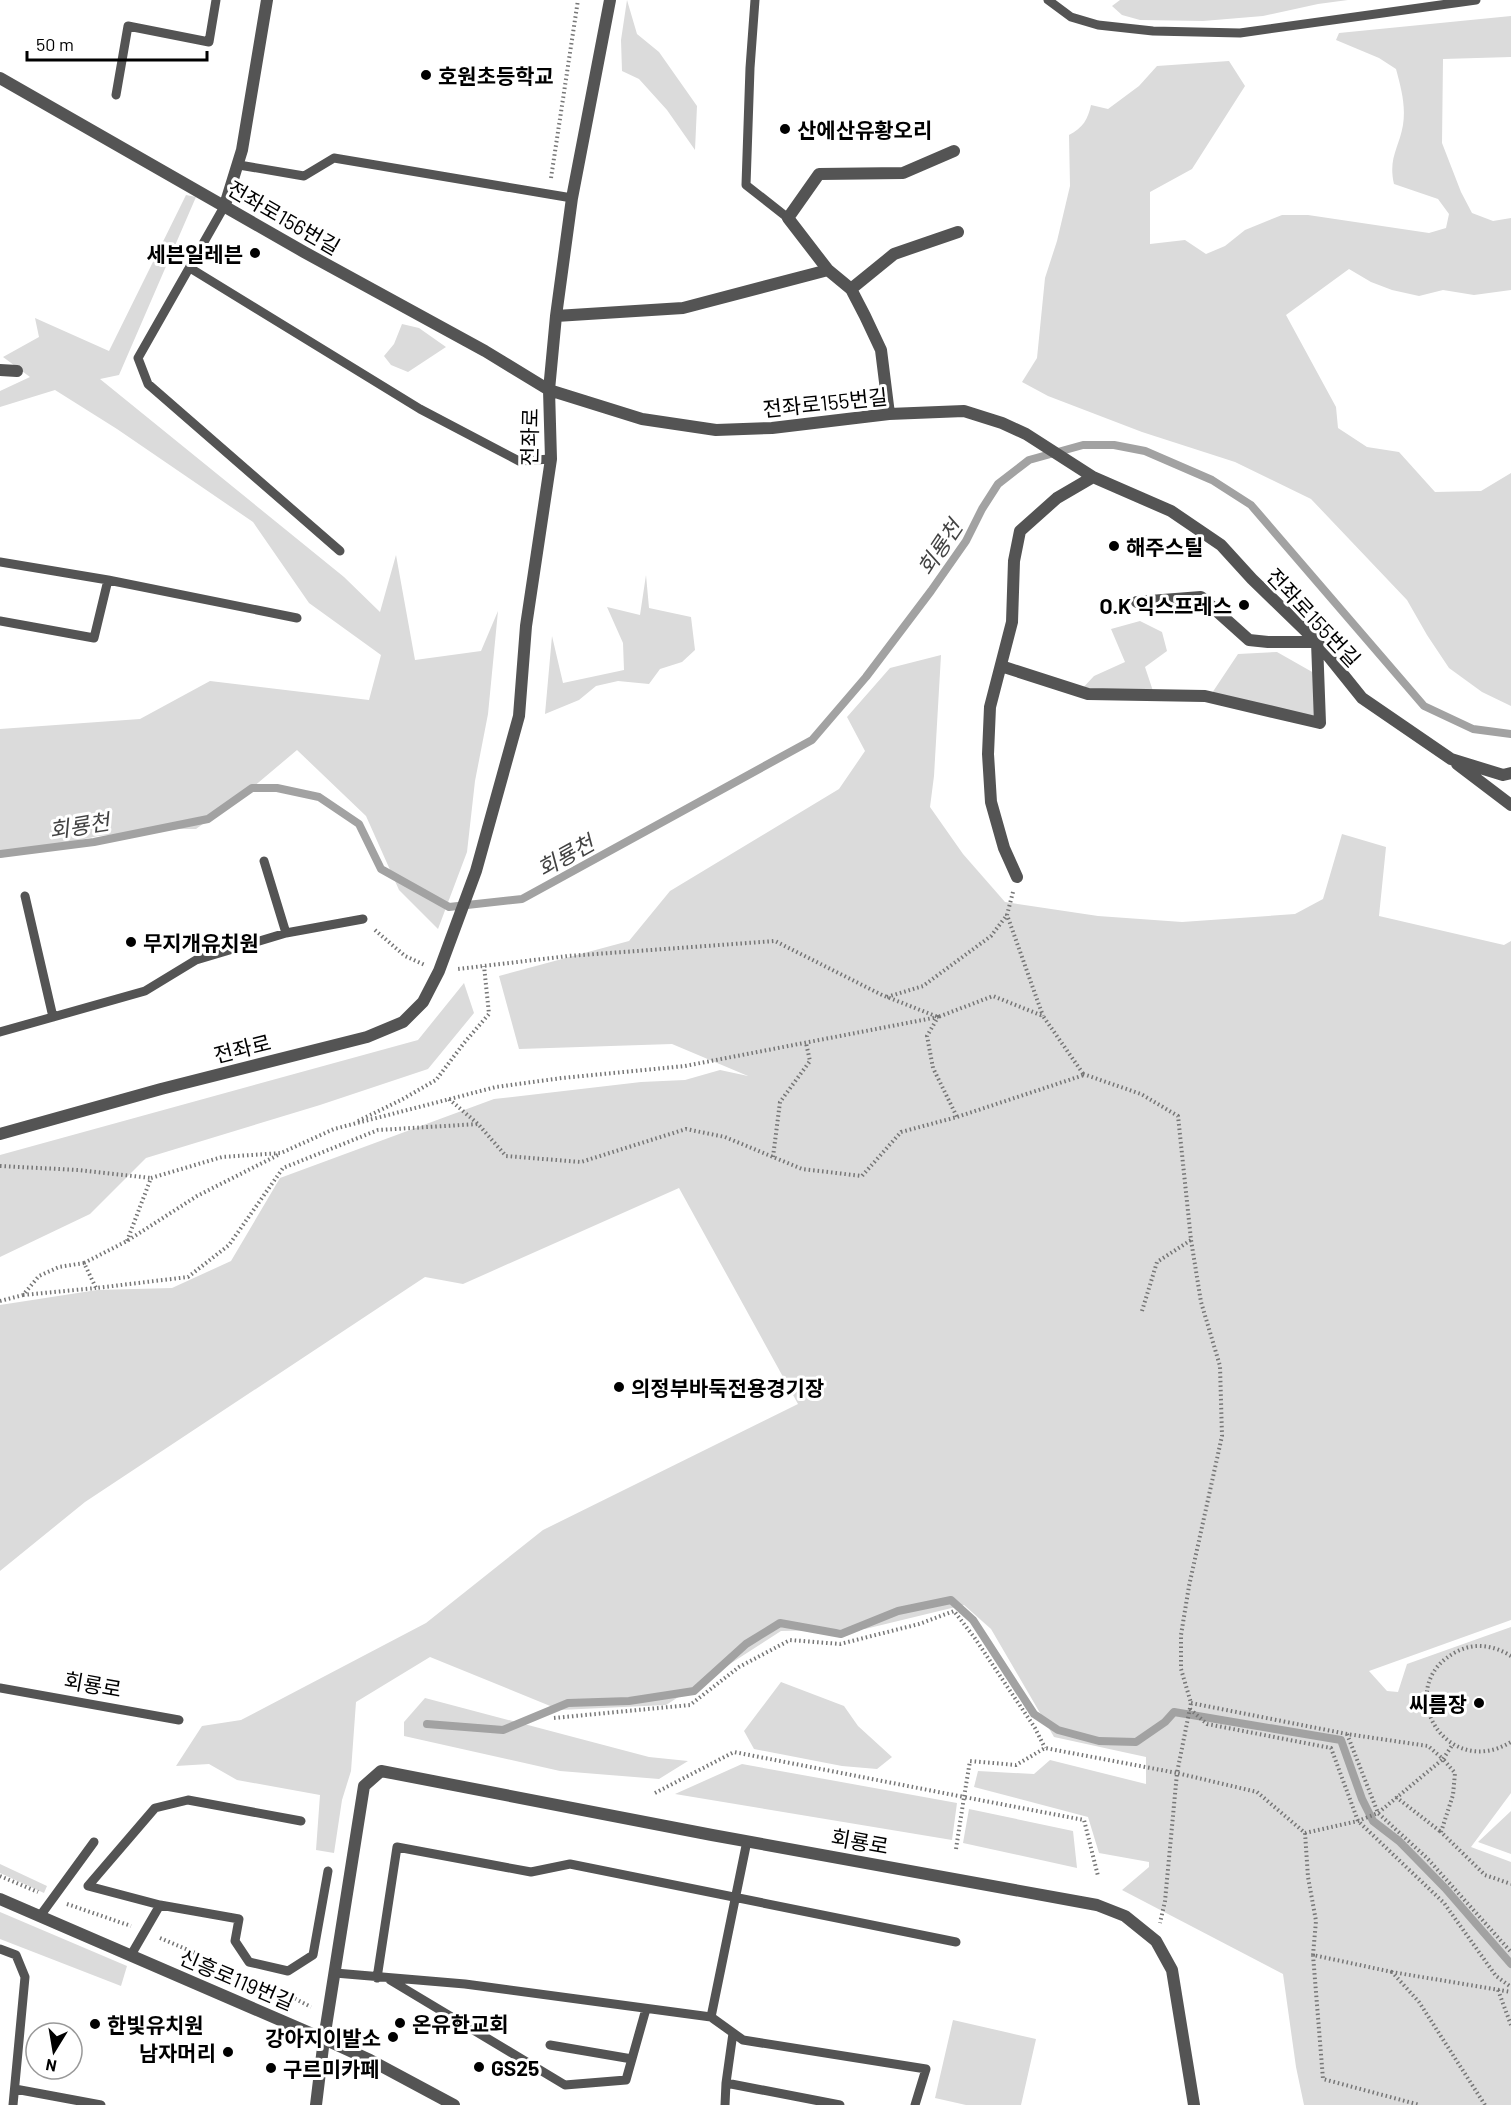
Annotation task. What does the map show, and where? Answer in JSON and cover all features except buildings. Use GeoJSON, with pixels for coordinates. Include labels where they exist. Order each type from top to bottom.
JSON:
{"type":"FeatureCollection","features":[{"type":"Feature","properties":{"kind":"street"},"geometry":{"type":"LineString","coordinates":[[225,206],[239,165],[267,0]]}},
{"type":"Feature","properties":{"kind":"street","name":"전좌로"},"geometry":{"type":"LineString","coordinates":[[0,1134],[161,1089],[367,1037],[403,1022],[423,1002],[439,971],[476,871],[519,716],[526,626],[551,459],[549,390],[556,316],[572,198],[610,0]]}},
{"type":"Feature","properties":{"kind":"street","name":"전좌로156번길"},"geometry":{"type":"LineString","coordinates":[[0,78],[304,252],[485,351],[549,390]]}},
{"type":"Feature","properties":{"kind":"street"},"geometry":{"type":"LineString","coordinates":[[889,414],[880,350],[851,289],[828,270],[788,218],[819,174],[903,173],[954,151]]}},
{"type":"Feature","properties":{"kind":"street"},"geometry":{"type":"LineString","coordinates":[[851,289],[894,254],[958,232]]}},
{"type":"Feature","properties":{"kind":"street"},"geometry":{"type":"LineString","coordinates":[[556,316],[683,308],[828,270]]}},
{"type":"Feature","properties":{"kind":"street"},"geometry":{"type":"LineString","coordinates":[[0,370],[17,371]]}},
{"type":"Feature","properties":{"kind":"street","name":"전좌로155번길"},"geometry":{"type":"LineString","coordinates":[[549,390],[642,419],[716,430],[772,428],[889,414],[964,411],[1002,423],[1026,434],[1093,477],[1171,511],[1221,545],[1252,579],[1317,642],[1362,698],[1451,759],[1503,775],[1511,773]]}},
{"type":"Feature","properties":{"kind":"street"},"geometry":{"type":"LineString","coordinates":[[1017,877],[1004,848],[991,802],[988,754],[990,707],[1012,622],[1014,561],[1020,531],[1056,498],[1093,477]]}},
{"type":"Feature","properties":{"kind":"street"},"geometry":{"type":"LineString","coordinates":[[1001,666],[1088,694],[1205,696],[1320,723],[1317,642],[1249,640],[1201,597],[1137,602]]}},
{"type":"Feature","properties":{"kind":"street"},"geometry":{"type":"LineString","coordinates":[[1451,759],[1511,805]]}},
{"type":"Feature","properties":{"kind":"street","name":"회룡로"},"geometry":{"type":"LineString","coordinates":[[335,1973],[364,1786],[381,1771],[1097,1905],[1125,1916],[1156,1941],[1172,1970],[1194,2105]]}},
{"type":"Feature","properties":{"kind":"street","name":"신흥로119번길"},"geometry":{"type":"LineString","coordinates":[[0,1899],[324,2038],[454,2105]]}},
{"type":"Feature","properties":{"kind":"street"},"geometry":{"type":"LineString","coordinates":[[316,2105],[335,1973]]}},
{"type":"Feature","properties":{"kind":"lane"},"geometry":{"type":"LineString","coordinates":[[116,95],[128,26],[209,42],[216,0]]}},
{"type":"Feature","properties":{"kind":"lane"},"geometry":{"type":"LineString","coordinates":[[755,0],[746,184],[788,218]]}},
{"type":"Feature","properties":{"kind":"lane"},"geometry":{"type":"LineString","coordinates":[[1048,0],[1071,17],[1098,25],[1152,31],[1203,33],[1240,33],[1476,0]]}},
{"type":"Feature","properties":{"kind":"lane"},"geometry":{"type":"LineString","coordinates":[[239,165],[304,176],[334,158],[572,198]]}},
{"type":"Feature","properties":{"kind":"lane"},"geometry":{"type":"LineString","coordinates":[[225,206],[138,358],[148,384],[340,551]]}},
{"type":"Feature","properties":{"kind":"lane"},"geometry":{"type":"LineString","coordinates":[[190,268],[398,396],[469,435],[519,461],[551,459]]}},
{"type":"Feature","properties":{"kind":"lane"},"geometry":{"type":"LineString","coordinates":[[0,562],[108,580],[297,618]]}},
{"type":"Feature","properties":{"kind":"lane"},"geometry":{"type":"LineString","coordinates":[[0,621],[94,638],[108,580]]}},
{"type":"Feature","properties":{"kind":"lane"},"geometry":{"type":"LineString","coordinates":[[264,861],[286,933]]}},
{"type":"Feature","properties":{"kind":"lane"},"geometry":{"type":"LineString","coordinates":[[25,896],[53,1017]]}},
{"type":"Feature","properties":{"kind":"lane"},"geometry":{"type":"LineString","coordinates":[[0,1032],[145,991],[196,960],[286,933],[363,919]]}},
{"type":"Feature","properties":{"kind":"lane","name":"회룡로"},"geometry":{"type":"LineString","coordinates":[[0,1688],[179,1720]]}},
{"type":"Feature","properties":{"kind":"lane"},"geometry":{"type":"LineString","coordinates":[[301,1821],[188,1800],[155,1808],[88,1886],[160,1905],[239,1919],[235,1941],[249,1962],[288,1971],[313,1955],[328,1871]]}},
{"type":"Feature","properties":{"kind":"lane"},"geometry":{"type":"LineString","coordinates":[[711,2017],[747,1841]]}},
{"type":"Feature","properties":{"kind":"lane"},"geometry":{"type":"LineString","coordinates":[[40,1916],[94,1842]]}},
{"type":"Feature","properties":{"kind":"lane"},"geometry":{"type":"LineString","coordinates":[[377,1978],[397,1847],[531,1872],[570,1864],[956,1942]]}},
{"type":"Feature","properties":{"kind":"lane"},"geometry":{"type":"LineString","coordinates":[[131,1955],[160,1905]]}},
{"type":"Feature","properties":{"kind":"lane"},"geometry":{"type":"LineString","coordinates":[[0,1949],[16,1955],[25,1977],[13,2105]]}},
{"type":"Feature","properties":{"kind":"lane"},"geometry":{"type":"LineString","coordinates":[[335,1973],[465,1984],[711,2017],[743,2040],[926,2069],[915,2105]]}},
{"type":"Feature","properties":{"kind":"lane"},"geometry":{"type":"LineString","coordinates":[[389,1979],[565,2085],[626,2080],[646,2008]]}},
{"type":"Feature","properties":{"kind":"lane"},"geometry":{"type":"LineString","coordinates":[[725,2105],[733,2033]]}},
{"type":"Feature","properties":{"kind":"lane"},"geometry":{"type":"LineString","coordinates":[[550,2045],[632,2059]]}},
{"type":"Feature","properties":{"kind":"lane"},"geometry":{"type":"LineString","coordinates":[[726,2083],[840,2105]]}},
{"type":"Feature","properties":{"kind":"lane"},"geometry":{"type":"LineString","coordinates":[[15,2089],[101,2105]]}},
{"type":"Feature","properties":{"kind":"path"},"geometry":{"type":"LineString","coordinates":[[548,193],[578,0]]}},
{"type":"Feature","properties":{"kind":"path"},"geometry":{"type":"LineString","coordinates":[[887,997],[923,986],[991,936],[1007,915],[1017,877]]}},
{"type":"Feature","properties":{"kind":"path"},"geometry":{"type":"LineString","coordinates":[[1007,915],[1043,1016],[1084,1075]]}},
{"type":"Feature","properties":{"kind":"path"},"geometry":{"type":"LineString","coordinates":[[363,919],[405,956],[439,971],[568,956],[775,940],[887,997],[938,1017]]}},
{"type":"Feature","properties":{"kind":"path"},"geometry":{"type":"LineString","coordinates":[[349,1125],[436,1080],[489,1014],[484,966]]}},
{"type":"Feature","properties":{"kind":"path"},"geometry":{"type":"LineString","coordinates":[[23,1295],[39,1276],[59,1268],[84,1263],[127,1241],[198,1196],[281,1153],[334,1129],[496,1087],[685,1066],[938,1017],[993,996],[1043,1016]]}},
{"type":"Feature","properties":{"kind":"path"},"geometry":{"type":"LineString","coordinates":[[938,1017],[927,1036],[933,1068],[957,1117]]}},
{"type":"Feature","properties":{"kind":"path"},"geometry":{"type":"LineString","coordinates":[[773,1157],[780,1102],[810,1061],[806,1043]]}},
{"type":"Feature","properties":{"kind":"path"},"geometry":{"type":"LineString","coordinates":[[449,1099],[478,1124],[506,1156],[581,1162],[686,1129],[725,1137],[802,1169],[862,1176],[901,1132],[957,1117],[1084,1075],[1141,1094],[1178,1116],[1191,1240],[1201,1302],[1220,1366],[1222,1436],[1189,1586],[1181,1635],[1181,1669],[1190,1706],[1177,1773],[1165,1901],[1156,1941]]}},
{"type":"Feature","properties":{"kind":"path"},"geometry":{"type":"LineString","coordinates":[[0,1301],[23,1295],[188,1277],[229,1245],[284,1168],[378,1130],[478,1124]]}},
{"type":"Feature","properties":{"kind":"path"},"geometry":{"type":"LineString","coordinates":[[0,1166],[78,1170],[151,1178],[222,1157],[281,1153]]}},
{"type":"Feature","properties":{"kind":"path"},"geometry":{"type":"LineString","coordinates":[[127,1241],[151,1178]]}},
{"type":"Feature","properties":{"kind":"path"},"geometry":{"type":"LineString","coordinates":[[1142,1311],[1156,1262],[1191,1240]]}},
{"type":"Feature","properties":{"kind":"path"},"geometry":{"type":"LineString","coordinates":[[84,1263],[96,1288]]}},
{"type":"Feature","properties":{"kind":"path"},"geometry":{"type":"LineString","coordinates":[[554,1718],[690,1705],[739,1667],[790,1640],[840,1644],[919,1624],[954,1611],[1035,1728],[1045,1748]]}},
{"type":"Feature","properties":{"kind":"path"},"geometry":{"type":"LineString","coordinates":[[1511,1656],[1500,1649],[1483,1645],[1465,1647],[1449,1655],[1435,1670],[1426,1701],[1434,1726],[1453,1744],[1465,1750],[1483,1752],[1500,1748],[1511,1742]]}},
{"type":"Feature","properties":{"kind":"path"},"geometry":{"type":"LineString","coordinates":[[1190,1706],[1207,1724],[1331,1748],[1360,1820],[1444,1903],[1497,1976],[1511,1987]]}},
{"type":"Feature","properties":{"kind":"path"},"geometry":{"type":"LineString","coordinates":[[1190,1706],[1428,1746],[1455,1773],[1453,1795],[1442,1832]]}},
{"type":"Feature","properties":{"kind":"path"},"geometry":{"type":"LineString","coordinates":[[1347,1734],[1376,1814],[1427,1858],[1511,1952]]}},
{"type":"Feature","properties":{"kind":"path"},"geometry":{"type":"LineString","coordinates":[[1305,1833],[1376,1814],[1443,1759],[1453,1744]]}},
{"type":"Feature","properties":{"kind":"path"},"geometry":{"type":"LineString","coordinates":[[956,1849],[970,1761],[1016,1765],[1045,1748],[1177,1773],[1257,1792],[1305,1833],[1308,1877],[1316,1921],[1312,1955],[1323,2079],[1420,2105]]}},
{"type":"Feature","properties":{"kind":"path"},"geometry":{"type":"LineString","coordinates":[[655,1793],[734,1752],[1084,1820],[1098,1876]]}},
{"type":"Feature","properties":{"kind":"path"},"geometry":{"type":"LineString","coordinates":[[1396,1797],[1442,1832],[1485,1875],[1511,1884]]}},
{"type":"Feature","properties":{"kind":"path"},"geometry":{"type":"LineString","coordinates":[[0,1876],[53,1899],[145,1931],[241,1973]]}},
{"type":"Feature","properties":{"kind":"path"},"geometry":{"type":"LineString","coordinates":[[1312,1955],[1392,1972],[1511,1992]]}},
{"type":"Feature","properties":{"kind":"path"},"geometry":{"type":"LineString","coordinates":[[1392,1972],[1419,2002],[1485,2105]]}},
{"type":"Feature","properties":{"kind":"path"},"geometry":{"type":"LineString","coordinates":[[263,1982],[328,2016]]}},
{"type":"Feature","properties":{"kind":"path"},"geometry":{"type":"LineString","coordinates":[[1498,1990],[1511,2025]]}},
{"type":"Feature","properties":{"kind":"shaded area"},"geometry":{"type":"Polygon","coordinates":[[[627,0],[637,34],[659,52],[697,106],[695,150],[667,110],[639,79],[622,71],[621,40],[627,0]]]}},
{"type":"Feature","properties":{"kind":"shaded area"},"geometry":{"type":"Polygon","coordinates":[[[1120,0],[1348,0],[1263,16],[1203,21],[1140,20],[1122,15],[1112,6],[1120,0]]]}},
{"type":"Feature","properties":{"kind":"shaded area"},"geometry":{"type":"Polygon","coordinates":[[[1511,16],[1511,57],[1443,59],[1442,143],[1461,192],[1472,213],[1493,221],[1511,218],[1511,290],[1474,295],[1443,290],[1419,296],[1371,282],[1349,269],[1286,315],[1336,407],[1338,428],[1367,447],[1399,452],[1435,492],[1481,491],[1511,473],[1511,706],[1482,692],[1449,668],[1407,600],[1311,499],[1235,462],[1142,432],[1048,396],[1022,382],[1037,358],[1045,278],[1057,241],[1070,186],[1069,135],[1084,123],[1091,105],[1108,109],[1139,86],[1157,66],[1229,61],[1245,86],[1192,169],[1150,192],[1150,244],[1185,240],[1206,254],[1225,246],[1245,230],[1282,215],[1308,215],[1429,233],[1446,228],[1449,214],[1438,199],[1394,184],[1392,175],[1393,160],[1404,118],[1403,97],[1396,69],[1379,58],[1336,40],[1339,33],[1511,16]]]}},
{"type":"Feature","properties":{"kind":"shaded area"},"geometry":{"type":"Polygon","coordinates":[[[186,195],[196,197],[119,375],[100,379],[344,577],[380,612],[396,555],[415,660],[481,651],[498,611],[488,714],[475,781],[467,852],[438,929],[399,890],[366,816],[297,750],[252,788],[196,829],[98,836],[0,858],[0,729],[140,719],[210,681],[369,700],[381,655],[309,603],[253,522],[117,429],[55,390],[0,407],[0,391],[30,377],[3,357],[39,337],[35,318],[109,351],[186,195]]]}},
{"type":"Feature","properties":{"kind":"shaded area"},"geometry":{"type":"Polygon","coordinates":[[[402,324],[419,328],[446,347],[408,372],[391,365],[384,356],[394,344],[402,324]]]}},
{"type":"Feature","properties":{"kind":"shaded area"},"geometry":{"type":"Polygon","coordinates":[[[646,575],[649,608],[691,617],[695,650],[682,662],[660,669],[649,684],[618,681],[596,686],[579,700],[545,714],[552,636],[563,683],[624,670],[623,643],[607,607],[640,615],[646,575]]]}},
{"type":"Feature","properties":{"kind":"shaded area"},"geometry":{"type":"Polygon","coordinates":[[[1140,621],[1162,632],[1167,651],[1145,667],[1153,691],[1080,691],[1094,676],[1125,662],[1111,629],[1140,621]]]}},
{"type":"Feature","properties":{"kind":"shaded area"},"geometry":{"type":"Polygon","coordinates":[[[1277,652],[1314,673],[1314,716],[1210,696],[1238,654],[1277,652]]]}},
{"type":"Feature","properties":{"kind":"shaded area"},"geometry":{"type":"Polygon","coordinates":[[[941,655],[930,807],[963,854],[1005,902],[1098,916],[1182,922],[1295,914],[1323,899],[1342,834],[1386,847],[1379,916],[1504,945],[1511,941],[1511,1620],[1369,1671],[1387,1691],[1398,1692],[1407,1664],[1511,1627],[1511,1793],[1471,1847],[1511,1862],[1511,2105],[1304,2105],[1296,2067],[1283,1974],[1122,1890],[1149,1867],[1149,1862],[1099,1853],[1088,1817],[974,1787],[978,1771],[1034,1774],[1050,1760],[1146,1784],[1146,1757],[1054,1737],[991,1629],[964,1605],[865,1629],[781,1631],[666,1705],[560,1710],[430,1657],[356,1702],[351,1771],[342,1800],[334,1853],[316,1850],[320,1795],[237,1780],[209,1764],[176,1766],[202,1726],[241,1720],[426,1623],[543,1530],[798,1404],[679,1188],[463,1284],[425,1277],[85,1502],[0,1571],[0,1305],[97,1290],[172,1288],[231,1261],[280,1178],[494,1099],[641,1082],[685,1080],[720,1070],[748,1076],[672,1044],[519,1049],[499,976],[629,941],[670,891],[839,789],[865,751],[847,717],[890,668],[941,655]]]}},
{"type":"Feature","properties":{"kind":"shaded area"},"geometry":{"type":"Polygon","coordinates":[[[464,983],[474,1013],[428,1069],[320,1105],[146,1158],[90,1214],[0,1257],[0,1155],[418,1040],[464,983]]]}},
{"type":"Feature","properties":{"kind":"shaded area"},"geometry":{"type":"Polygon","coordinates":[[[781,1682],[844,1706],[858,1726],[892,1757],[877,1769],[842,1766],[754,1749],[744,1731],[781,1682]]]}},
{"type":"Feature","properties":{"kind":"shaded area"},"geometry":{"type":"Polygon","coordinates":[[[425,1698],[649,1757],[688,1761],[659,1779],[560,1771],[404,1736],[404,1722],[425,1698]]]}},
{"type":"Feature","properties":{"kind":"shaded area"},"geometry":{"type":"Polygon","coordinates":[[[742,1764],[957,1803],[952,1840],[675,1794],[742,1764]]]}},
{"type":"Feature","properties":{"kind":"shaded area"},"geometry":{"type":"Polygon","coordinates":[[[969,1809],[1073,1831],[1077,1868],[963,1843],[969,1809]]]}},
{"type":"Feature","properties":{"kind":"shaded area"},"geometry":{"type":"Polygon","coordinates":[[[1511,1811],[1511,1854],[1478,1842],[1511,1811]]]}},
{"type":"Feature","properties":{"kind":"shaded area"},"geometry":{"type":"Polygon","coordinates":[[[0,1864],[47,1886],[44,1893],[0,1873],[0,1864]]]}},
{"type":"Feature","properties":{"kind":"shaded area"},"geometry":{"type":"Polygon","coordinates":[[[0,1912],[127,1966],[121,1986],[0,1939],[0,1912]]]}},
{"type":"Feature","properties":{"kind":"shaded area"},"geometry":{"type":"Polygon","coordinates":[[[953,2020],[1036,2039],[1021,2105],[966,2105],[935,2098],[953,2020]]]}},
{"type":"Feature","properties":{"kind":"waterway","name":"회룡천"},"geometry":{"type":"LineString","coordinates":[[0,854],[94,842],[208,819],[252,788],[277,788],[319,797],[359,824],[381,869],[449,907],[522,899],[812,740],[866,677],[931,591],[966,541],[998,484],[1029,460],[1083,445],[1114,445],[1145,451],[1212,480],[1251,505],[1424,706],[1473,729],[1511,734]]}},
{"type":"Feature","properties":{"kind":"waterway"},"geometry":{"type":"LineString","coordinates":[[427,1724],[503,1730],[568,1703],[629,1701],[694,1691],[746,1644],[780,1623],[841,1634],[898,1611],[951,1600],[973,1620],[1034,1714],[1058,1730],[1099,1741],[1136,1742],[1165,1722],[1174,1712],[1341,1740],[1362,1799],[1373,1821],[1399,1841],[1445,1888],[1511,1964]]}},
{"type":"Feature","properties":{"kind":"place","name":"호원초등학교"},"geometry":{"type":"Point","coordinates":[426,75]}},
{"type":"Feature","properties":{"kind":"place","name":"산에산유황오리"},"geometry":{"type":"Point","coordinates":[785,129]}},
{"type":"Feature","properties":{"kind":"place","name":"세븐일레븐"},"geometry":{"type":"Point","coordinates":[255,253]}},
{"type":"Feature","properties":{"kind":"place","name":"해주스틸"},"geometry":{"type":"Point","coordinates":[1114,546]}},
{"type":"Feature","properties":{"kind":"place","name":"O.K 익스프레스"},"geometry":{"type":"Point","coordinates":[1244,605]}},
{"type":"Feature","properties":{"kind":"place","name":"무지개유치원"},"geometry":{"type":"Point","coordinates":[131,942]}},
{"type":"Feature","properties":{"kind":"place","name":"의정부바둑전용경기장"},"geometry":{"type":"Point","coordinates":[619,1387]}},
{"type":"Feature","properties":{"kind":"place","name":"씨름장"},"geometry":{"type":"Point","coordinates":[1479,1703]}},
{"type":"Feature","properties":{"kind":"place","name":"온유한교회"},"geometry":{"type":"Point","coordinates":[400,2023]}},
{"type":"Feature","properties":{"kind":"place","name":"한빛유치원"},"geometry":{"type":"Point","coordinates":[95,2024]}},
{"type":"Feature","properties":{"kind":"place","name":"강아지이발소"},"geometry":{"type":"Point","coordinates":[393,2037]}},
{"type":"Feature","properties":{"kind":"place","name":"남자머리"},"geometry":{"type":"Point","coordinates":[228,2052]}},
{"type":"Feature","properties":{"kind":"place","name":"GS25"},"geometry":{"type":"Point","coordinates":[479,2067]}},
{"type":"Feature","properties":{"kind":"place","name":"구르미카페"},"geometry":{"type":"Point","coordinates":[271,2068]}}]}
